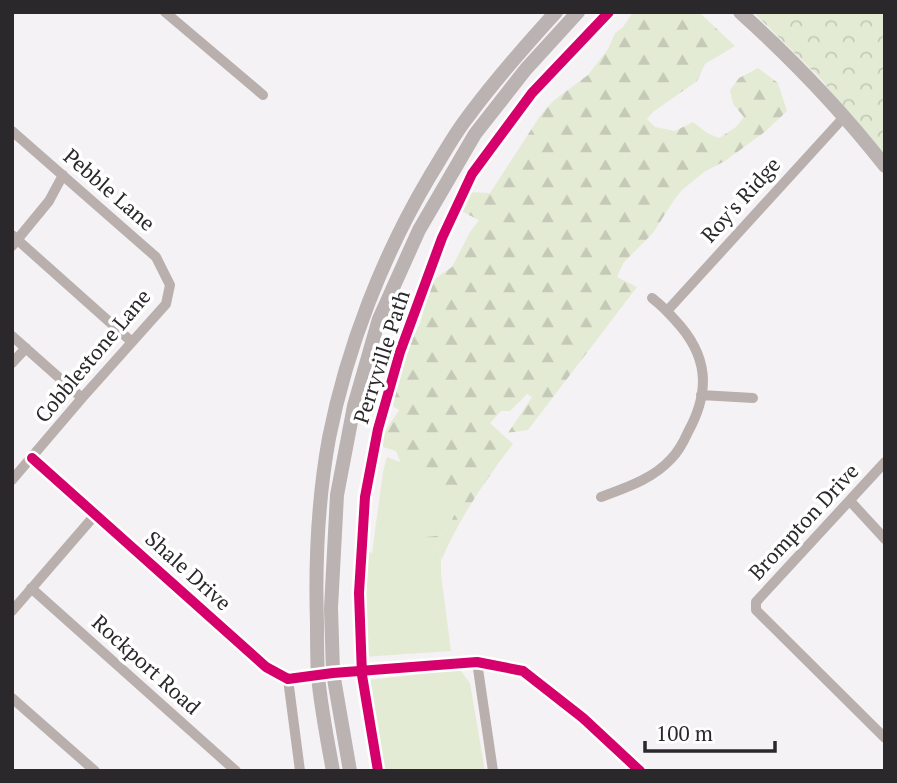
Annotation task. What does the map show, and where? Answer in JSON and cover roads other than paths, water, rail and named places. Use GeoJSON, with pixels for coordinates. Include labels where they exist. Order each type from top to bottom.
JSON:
{"type":"FeatureCollection","features":[{"type":"Feature","properties":{"kind":"main road"},"geometry":{"type":"LineString","coordinates":[[350,771],[326,674],[316,589],[316,552],[330,437],[355,340],[391,249],[413,204],[465,120],[515,57],[556,12]]}},
{"type":"Feature","properties":{"kind":"main road"},"geometry":{"type":"LineString","coordinates":[[333,771],[326,732],[326,674],[337,495],[354,406],[379,319],[419,230],[475,134],[526,69],[578,12]]}},
{"type":"Feature","properties":{"kind":"main road"},"geometry":{"type":"LineString","coordinates":[[740,12],[772,41],[844,117],[885,166]]}},
{"type":"Feature","properties":{"kind":"street"},"geometry":{"type":"LineString","coordinates":[[165,12],[263,95]]}},
{"type":"Feature","properties":{"kind":"street","name":"Roy's Ridge"},"geometry":{"type":"LineString","coordinates":[[667,311],[844,117]]}},
{"type":"Feature","properties":{"kind":"street","name":"Pebble Lane"},"geometry":{"type":"LineString","coordinates":[[12,131],[156,257],[170,285]]}},
{"type":"Feature","properties":{"kind":"street"},"geometry":{"type":"LineString","coordinates":[[63,175],[49,201],[14,241],[132,342]]}},
{"type":"Feature","properties":{"kind":"street","name":"Cobblestone Lane"},"geometry":{"type":"LineString","coordinates":[[12,480],[166,304],[170,285]]}},
{"type":"Feature","properties":{"kind":"street"},"geometry":{"type":"LineString","coordinates":[[601,497],[639,482],[671,460],[698,415],[704,375],[699,354],[687,333],[652,298]]}},
{"type":"Feature","properties":{"kind":"street"},"geometry":{"type":"LineString","coordinates":[[12,336],[82,398]]}},
{"type":"Feature","properties":{"kind":"street"},"geometry":{"type":"LineString","coordinates":[[12,363],[26,348]]}},
{"type":"Feature","properties":{"kind":"street"},"geometry":{"type":"LineString","coordinates":[[701,395],[753,398]]}},
{"type":"Feature","properties":{"kind":"street","name":"Shale Drive"},"geometry":{"type":"LineString","coordinates":[[32,458],[267,667],[288,679]]}},
{"type":"Feature","properties":{"kind":"street","name":"Brompton Drive"},"geometry":{"type":"LineString","coordinates":[[885,462],[756,602],[755,610],[885,738]]}},
{"type":"Feature","properties":{"kind":"street"},"geometry":{"type":"LineString","coordinates":[[850,501],[885,539]]}},
{"type":"Feature","properties":{"kind":"street"},"geometry":{"type":"LineString","coordinates":[[12,611],[95,515]]}},
{"type":"Feature","properties":{"kind":"street","name":"Rockport Road"},"geometry":{"type":"LineString","coordinates":[[31,588],[236,771]]}},
{"type":"Feature","properties":{"kind":"street"},"geometry":{"type":"LineString","coordinates":[[477,662],[493,771]]}},
{"type":"Feature","properties":{"kind":"street"},"geometry":{"type":"LineString","coordinates":[[300,771],[288,679],[477,662],[523,671],[583,718],[640,771]]}},
{"type":"Feature","properties":{"kind":"street"},"geometry":{"type":"LineString","coordinates":[[12,698],[95,771]]}}]}
